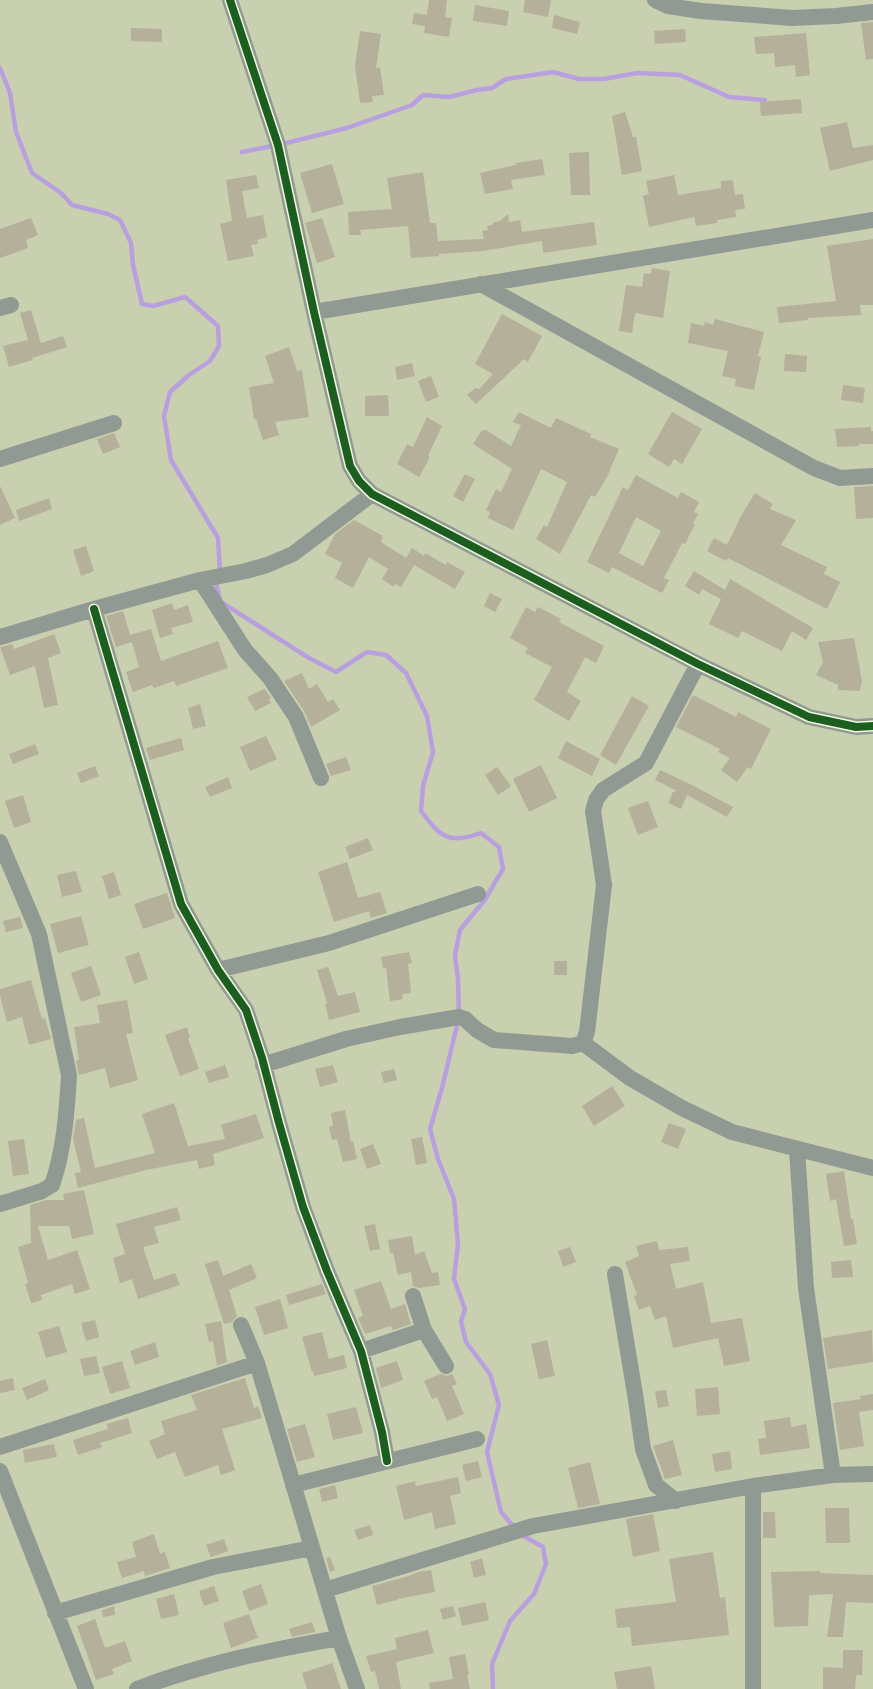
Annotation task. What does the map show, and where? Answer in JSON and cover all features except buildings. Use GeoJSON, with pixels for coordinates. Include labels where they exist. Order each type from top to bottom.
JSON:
{"type":"FeatureCollection","features":[{"type":"Feature","properties":{"kind":"street"},"geometry":{"type":"LineString","coordinates":[[230,0],[278,145],[350,466],[359,481],[372,494],[698,664],[809,717],[856,727],[873,726]]}},
{"type":"Feature","properties":{"kind":"street"},"geometry":{"type":"LineString","coordinates":[[655,0],[668,6],[700,11],[792,18],[873,12]]}},
{"type":"Feature","properties":{"kind":"street"},"geometry":{"type":"LineString","coordinates":[[314,312],[873,220]]}},
{"type":"Feature","properties":{"kind":"street"},"geometry":{"type":"LineString","coordinates":[[481,284],[814,468],[840,478],[873,476]]}},
{"type":"Feature","properties":{"kind":"street"},"geometry":{"type":"LineString","coordinates":[[0,458],[114,423]]}},
{"type":"Feature","properties":{"kind":"street"},"geometry":{"type":"LineString","coordinates":[[0,637],[205,579],[267,565],[292,554],[372,494]]}},
{"type":"Feature","properties":{"kind":"street"},"geometry":{"type":"LineString","coordinates":[[205,579],[245,650],[270,678],[296,717],[321,778]]}},
{"type":"Feature","properties":{"kind":"street"},"geometry":{"type":"LineString","coordinates":[[94,609],[181,904],[218,970],[246,1010],[264,1065],[304,1207],[330,1279],[361,1351],[382,1432],[387,1461]]}},
{"type":"Feature","properties":{"kind":"street"},"geometry":{"type":"LineString","coordinates":[[583,1043],[587,1032],[604,886],[593,811],[596,800],[603,790],[646,763],[698,664]]}},
{"type":"Feature","properties":{"kind":"street"},"geometry":{"type":"LineString","coordinates":[[0,842],[38,934],[69,1075],[63,1132],[56,1174],[52,1185],[42,1191],[0,1204]]}},
{"type":"Feature","properties":{"kind":"street"},"geometry":{"type":"LineString","coordinates":[[218,970],[328,943],[478,894]]}},
{"type":"Feature","properties":{"kind":"street"},"geometry":{"type":"LineString","coordinates":[[264,1065],[346,1039],[400,1027],[459,1018],[465,1019],[477,1030],[494,1040],[572,1046],[583,1043]]}},
{"type":"Feature","properties":{"kind":"street"},"geometry":{"type":"LineString","coordinates":[[583,1043],[630,1078],[682,1108],[732,1132],[873,1168]]}},
{"type":"Feature","properties":{"kind":"street"},"geometry":{"type":"LineString","coordinates":[[797,1149],[806,1288],[833,1475]]}},
{"type":"Feature","properties":{"kind":"street"},"geometry":{"type":"LineString","coordinates":[[615,1274],[643,1448],[656,1485],[676,1501]]}},
{"type":"Feature","properties":{"kind":"street"},"geometry":{"type":"LineString","coordinates":[[413,1296],[424,1330],[446,1366]]}},
{"type":"Feature","properties":{"kind":"street"},"geometry":{"type":"LineString","coordinates":[[241,1325],[257,1363],[324,1590],[358,1689]]}},
{"type":"Feature","properties":{"kind":"street"},"geometry":{"type":"LineString","coordinates":[[361,1351],[424,1330]]}},
{"type":"Feature","properties":{"kind":"street"},"geometry":{"type":"LineString","coordinates":[[0,1447],[257,1363]]}},
{"type":"Feature","properties":{"kind":"street"},"geometry":{"type":"LineString","coordinates":[[293,1485],[478,1438]]}},
{"type":"Feature","properties":{"kind":"street"},"geometry":{"type":"LineString","coordinates":[[0,1471],[86,1689]]}},
{"type":"Feature","properties":{"kind":"street"},"geometry":{"type":"LineString","coordinates":[[324,1590],[533,1526],[753,1486],[833,1475],[873,1474]]}},
{"type":"Feature","properties":{"kind":"street"},"geometry":{"type":"LineString","coordinates":[[753,1486],[753,1689]]}},
{"type":"Feature","properties":{"kind":"street"},"geometry":{"type":"LineString","coordinates":[[55,1613],[213,1567],[312,1548]]}},
{"type":"Feature","properties":{"kind":"street"},"geometry":{"type":"LineString","coordinates":[[137,1689],[176,1674],[275,1650],[339,1638]]}},
{"type":"Feature","properties":{"kind":"waterway"},"geometry":{"type":"LineString","coordinates":[[0,68],[10,93],[16,132],[32,173],[61,193],[72,205],[108,214],[120,220],[131,243],[133,265],[142,304],[153,306],[185,297],[218,326],[219,346],[210,361],[189,375],[170,392],[164,416],[171,460],[218,538],[220,572]]}},
{"type":"Feature","properties":{"kind":"waterway"},"geometry":{"type":"LineString","coordinates":[[242,152],[347,128],[412,105],[423,95],[449,97],[492,88],[506,79],[553,72],[579,79],[604,79],[637,73],[680,75],[729,97],[765,100]]}},
{"type":"Feature","properties":{"kind":"waterway"},"geometry":{"type":"LineString","coordinates":[[217,579],[216,584],[221,602],[309,658],[336,672],[367,652],[386,655],[406,673],[427,716],[433,752],[423,786],[421,811],[434,827],[446,836],[461,838],[481,833],[499,847],[503,869],[484,901],[460,930],[455,955],[459,1017],[430,1129],[438,1159],[454,1199],[458,1244],[454,1279],[465,1309],[461,1322],[466,1342],[490,1374],[499,1405],[487,1452],[501,1512],[515,1528]]}},
{"type":"Feature","properties":{"kind":"waterway"},"geometry":{"type":"LineString","coordinates":[[493,1689],[492,1664],[510,1621],[534,1594],[546,1564],[543,1547],[520,1534]]}},
{"type":"Feature","properties":{"kind":"cycle path"},"geometry":{"type":"LineString","coordinates":[[230,0],[278,145],[350,466],[359,481],[372,494],[698,664],[809,717],[856,727],[873,726]]}},
{"type":"Feature","properties":{"kind":"cycle path"},"geometry":{"type":"LineString","coordinates":[[94,609],[181,904],[218,970],[246,1010],[262,1058],[303,1207],[327,1271],[361,1351],[382,1432],[387,1461]]}}]}
